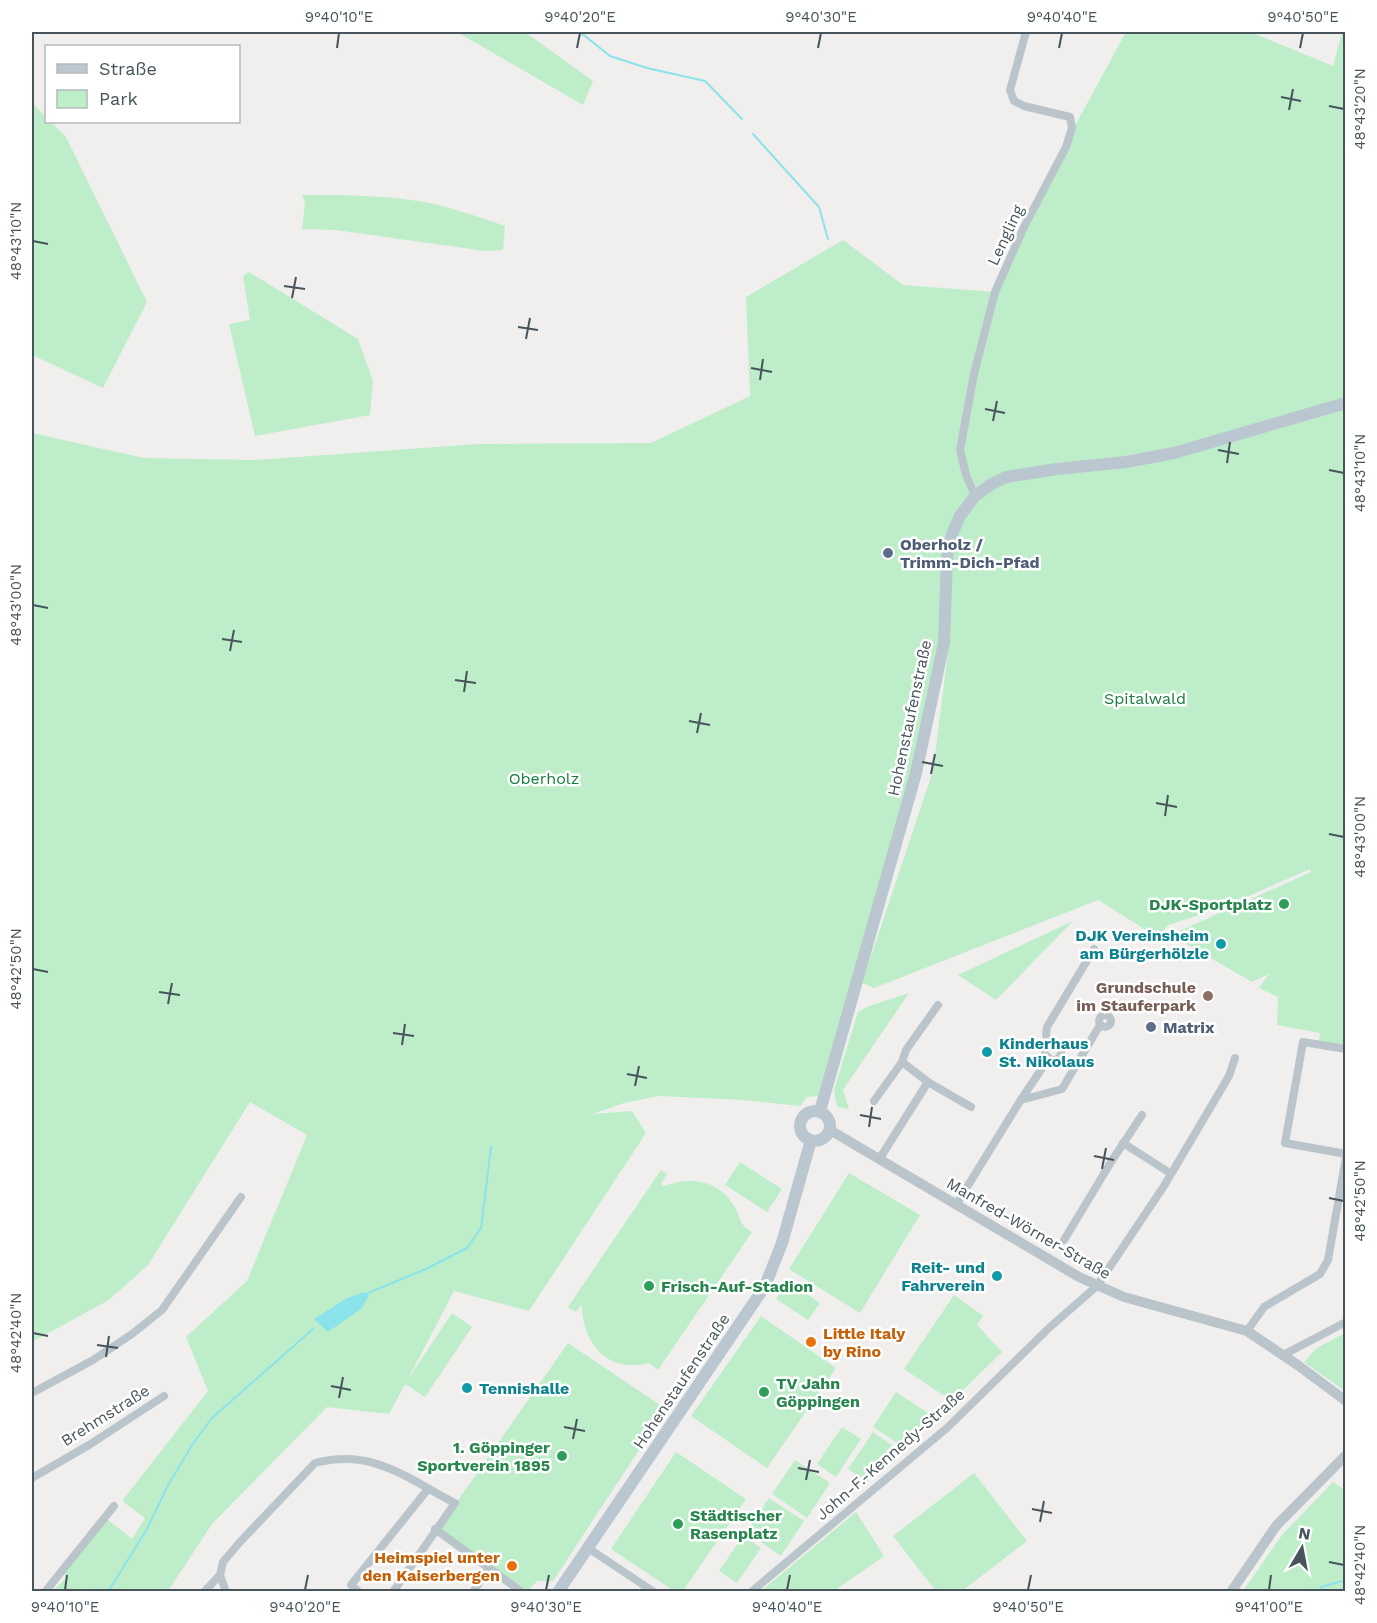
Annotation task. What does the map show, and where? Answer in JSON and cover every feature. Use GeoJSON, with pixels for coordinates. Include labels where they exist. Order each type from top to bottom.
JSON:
{"type":"FeatureCollection","features":[{"type":"Feature","properties":{"kind":"main road","name":"Hohenstaufenstraße"},"geometry":{"type":"LineString","coordinates":[[820,1111],[916,773],[944,644],[945,565],[952,534],[960,516],[975,496],[1006,477],[1126,462],[1173,453],[1346,403]]}},
{"type":"Feature","properties":{"kind":"main road"},"geometry":{"type":"LineString","coordinates":[[810,1111],[820,1111],[830,1120],[830,1130],[823,1139],[811,1140],[802,1133],[800,1122],[810,1111]]}},
{"type":"Feature","properties":{"kind":"main road","name":"Hohenstaufenstraße"},"geometry":{"type":"LineString","coordinates":[[558,1592],[765,1286],[782,1243],[811,1140]]}},
{"type":"Feature","properties":{"kind":"street","name":"Lengling"},"geometry":{"type":"LineString","coordinates":[[975,496],[966,475],[960,450],[974,374],[995,292],[1024,227],[1066,147],[1072,128],[1070,117],[1024,106],[1014,101],[1010,90],[1026,32]]}},
{"type":"Feature","properties":{"kind":"street"},"geometry":{"type":"LineString","coordinates":[[1050,1044],[1046,1035],[1047,1027],[1094,949]]}},
{"type":"Feature","properties":{"kind":"street"},"geometry":{"type":"LineString","coordinates":[[874,1101],[938,1005]]}},
{"type":"Feature","properties":{"kind":"street"},"geometry":{"type":"LineString","coordinates":[[1020,1101],[1062,1089],[1100,1025]]}},
{"type":"Feature","properties":{"kind":"street"},"geometry":{"type":"LineString","coordinates":[[1248,1331],[1264,1307],[1320,1274],[1328,1260],[1346,1155],[1285,1143],[1303,1042],[1346,1049]]}},
{"type":"Feature","properties":{"kind":"street"},"geometry":{"type":"LineString","coordinates":[[1050,1044],[1058,1045],[1061,1052],[1057,1059],[1049,1058],[1045,1052],[1050,1044]]}},
{"type":"Feature","properties":{"kind":"street"},"geometry":{"type":"LineString","coordinates":[[956,1205],[1049,1058]]}},
{"type":"Feature","properties":{"kind":"street","name":"John-F.-Kennedy-Straße"},"geometry":{"type":"LineString","coordinates":[[751,1592],[947,1428],[1050,1326],[1097,1286],[1158,1195],[1229,1076],[1235,1058]]}},
{"type":"Feature","properties":{"kind":"street"},"geometry":{"type":"LineString","coordinates":[[902,1062],[928,1082],[971,1107]]}},
{"type":"Feature","properties":{"kind":"street"},"geometry":{"type":"LineString","coordinates":[[880,1158],[928,1082]]}},
{"type":"Feature","properties":{"kind":"street"},"geometry":{"type":"LineString","coordinates":[[1064,1240],[1142,1115]]}},
{"type":"Feature","properties":{"kind":"street","name":"Manfred-Wörner-Straße"},"geometry":{"type":"LineString","coordinates":[[830,1130],[1097,1286],[1133,1300],[1248,1331],[1346,1401]]}},
{"type":"Feature","properties":{"kind":"street"},"geometry":{"type":"LineString","coordinates":[[1123,1143],[1170,1173]]}},
{"type":"Feature","properties":{"kind":"street"},"geometry":{"type":"LineString","coordinates":[[32,1393],[93,1360],[132,1334],[162,1310],[241,1197]]}},
{"type":"Feature","properties":{"kind":"street"},"geometry":{"type":"LineString","coordinates":[[1283,1355],[1346,1322]]}},
{"type":"Feature","properties":{"kind":"street","name":"Brehmstraße"},"geometry":{"type":"LineString","coordinates":[[32,1478],[89,1445],[164,1396]]}},
{"type":"Feature","properties":{"kind":"street"},"geometry":{"type":"LineString","coordinates":[[1231,1592],[1276,1526],[1346,1455]]}},
{"type":"Feature","properties":{"kind":"street"},"geometry":{"type":"LineString","coordinates":[[204,1592],[220,1575],[224,1562],[240,1542],[315,1463],[332,1459],[364,1460],[398,1471],[454,1503],[393,1592]]}},
{"type":"Feature","properties":{"kind":"street"},"geometry":{"type":"LineString","coordinates":[[359,1592],[351,1585],[428,1489]]}},
{"type":"Feature","properties":{"kind":"street"},"geometry":{"type":"LineString","coordinates":[[45,1592],[114,1506]]}},
{"type":"Feature","properties":{"kind":"street"},"geometry":{"type":"LineString","coordinates":[[435,1529],[522,1592]]}},
{"type":"Feature","properties":{"kind":"street"},"geometry":{"type":"LineString","coordinates":[[588,1548],[654,1592]]}},
{"type":"Feature","properties":{"kind":"street"},"geometry":{"type":"LineString","coordinates":[[473,1592],[488,1569]]}},
{"type":"Feature","properties":{"kind":"street"},"geometry":{"type":"LineString","coordinates":[[220,1575],[226,1592]]}},
{"type":"Feature","properties":{"kind":"green space"},"geometry":{"type":"Polygon","coordinates":[[[457,32],[525,32],[593,81],[583,105],[457,32]]]}},
{"type":"Feature","properties":{"kind":"green space"},"geometry":{"type":"Polygon","coordinates":[[[1126,32],[1251,32],[1333,66],[1342,32],[1345,32],[1345,1047],[1319,1042],[1320,1033],[1277,1025],[1278,997],[1259,988],[1269,974],[1252,982],[1171,935],[1311,872],[1310,869],[1221,908],[1168,925],[1157,937],[1098,900],[874,988],[862,983],[933,771],[949,644],[950,555],[954,539],[965,517],[978,500],[973,492],[958,510],[948,532],[942,554],[939,655],[911,777],[818,1096],[807,1097],[800,1106],[744,1100],[659,1096],[624,1103],[593,1114],[632,1111],[646,1133],[529,1311],[454,1291],[407,1381],[452,1313],[472,1327],[425,1397],[405,1384],[389,1414],[327,1407],[212,1524],[168,1591],[53,1591],[67,1577],[63,1573],[107,1519],[132,1539],[145,1518],[122,1501],[208,1391],[186,1337],[247,1281],[307,1135],[250,1102],[148,1265],[109,1300],[32,1342],[32,433],[144,458],[256,460],[478,444],[651,443],[750,396],[746,297],[843,240],[903,285],[995,292],[1023,221],[1126,32]]]}},
{"type":"Feature","properties":{"kind":"green space"},"geometry":{"type":"Polygon","coordinates":[[[32,103],[45,116],[45,123],[52,123],[66,137],[147,302],[103,388],[32,355],[32,103]]]}},
{"type":"Feature","properties":{"kind":"green space"},"geometry":{"type":"Polygon","coordinates":[[[302,195],[348,195],[409,200],[464,212],[505,226],[503,250],[485,251],[336,230],[302,229],[305,203],[302,195]]]}},
{"type":"Feature","properties":{"kind":"green space"},"geometry":{"type":"Polygon","coordinates":[[[249,272],[358,339],[373,381],[370,415],[255,436],[229,324],[250,320],[243,276],[249,272]]]}},
{"type":"Feature","properties":{"kind":"green space"},"geometry":{"type":"Polygon","coordinates":[[[1073,921],[996,1000],[958,975],[1073,921]]]}},
{"type":"Feature","properties":{"kind":"green space"},"geometry":{"type":"Polygon","coordinates":[[[909,993],[843,1090],[849,1109],[837,1107],[834,1090],[858,1012],[909,993]]]}},
{"type":"Feature","properties":{"kind":"green space"},"geometry":{"type":"Polygon","coordinates":[[[740,1162],[782,1189],[767,1212],[725,1185],[740,1162]]]}},
{"type":"Feature","properties":{"kind":"green space","name":"Frisch-Auf-Stadion"},"geometry":{"type":"Polygon","coordinates":[[[661,1170],[667,1174],[661,1184],[664,1186],[694,1181],[704,1182],[721,1190],[734,1206],[742,1224],[752,1232],[658,1370],[649,1363],[621,1364],[609,1359],[592,1343],[583,1318],[582,1304],[576,1312],[568,1307],[661,1170]]]}},
{"type":"Feature","properties":{"kind":"green space"},"geometry":{"type":"Polygon","coordinates":[[[849,1173],[920,1215],[860,1313],[789,1269],[849,1173]]]}},
{"type":"Feature","properties":{"kind":"green space"},"geometry":{"type":"Polygon","coordinates":[[[788,1281],[820,1303],[808,1320],[776,1299],[788,1281]]]}},
{"type":"Feature","properties":{"kind":"green space"},"geometry":{"type":"Polygon","coordinates":[[[954,1295],[983,1316],[977,1325],[1002,1352],[952,1401],[904,1369],[954,1295]]]}},
{"type":"Feature","properties":{"kind":"green space","name":"TV Jahn Göppingen"},"geometry":{"type":"Polygon","coordinates":[[[761,1316],[836,1368],[767,1468],[691,1416],[761,1316]]]}},
{"type":"Feature","properties":{"kind":"green space"},"geometry":{"type":"Polygon","coordinates":[[[1345,1333],[1345,1391],[1304,1362],[1317,1348],[1345,1333]]]}},
{"type":"Feature","properties":{"kind":"green space","name":"1. Göppinger Sportverein 1895"},"geometry":{"type":"Polygon","coordinates":[[[568,1343],[666,1409],[553,1581],[537,1581],[528,1591],[438,1529],[568,1343]]]}},
{"type":"Feature","properties":{"kind":"green space"},"geometry":{"type":"Polygon","coordinates":[[[896,1392],[928,1413],[905,1448],[873,1427],[896,1392]]]}},
{"type":"Feature","properties":{"kind":"green space"},"geometry":{"type":"Polygon","coordinates":[[[842,1427],[861,1439],[836,1477],[817,1464],[842,1427]]]}},
{"type":"Feature","properties":{"kind":"green space"},"geometry":{"type":"Polygon","coordinates":[[[873,1432],[892,1445],[867,1482],[848,1469],[873,1432]]]}},
{"type":"Feature","properties":{"kind":"green space","name":"Städtischer Rasenplatz"},"geometry":{"type":"Polygon","coordinates":[[[676,1452],[746,1499],[683,1591],[674,1591],[611,1549],[676,1452]]]}},
{"type":"Feature","properties":{"kind":"green space"},"geometry":{"type":"Polygon","coordinates":[[[795,1460],[830,1483],[807,1518],[772,1494],[795,1460]]]}},
{"type":"Feature","properties":{"kind":"green space"},"geometry":{"type":"Polygon","coordinates":[[[974,1473],[1027,1541],[962,1591],[936,1591],[893,1536],[974,1473]]]}},
{"type":"Feature","properties":{"kind":"green space"},"geometry":{"type":"Polygon","coordinates":[[[1333,1482],[1345,1490],[1345,1591],[1243,1591],[1282,1535],[1333,1482]]]}},
{"type":"Feature","properties":{"kind":"green space"},"geometry":{"type":"Polygon","coordinates":[[[769,1498],[804,1521],[781,1556],[746,1532],[769,1498]]]}},
{"type":"Feature","properties":{"kind":"green space"},"geometry":{"type":"Polygon","coordinates":[[[856,1512],[884,1556],[834,1591],[761,1591],[856,1512]]]}},
{"type":"Feature","properties":{"kind":"green space"},"geometry":{"type":"Polygon","coordinates":[[[743,1536],[761,1548],[737,1583],[719,1571],[743,1536]]]}},
{"type":"Feature","properties":{"kind":"water"},"geometry":{"type":"Polygon","coordinates":[[[365,1292],[369,1295],[362,1308],[328,1332],[314,1319],[347,1298],[365,1292]]]}},
{"type":"Feature","properties":{"kind":"waterway"},"geometry":{"type":"LineString","coordinates":[[580,32],[610,56],[647,68],[705,81],[742,119]]}},
{"type":"Feature","properties":{"kind":"waterway"},"geometry":{"type":"LineString","coordinates":[[753,134],[819,207],[828,239]]}},
{"type":"Feature","properties":{"kind":"waterway"},"geometry":{"type":"LineString","coordinates":[[368,1293],[426,1269],[467,1248],[481,1228],[491,1147]]}},
{"type":"Feature","properties":{"kind":"waterway"},"geometry":{"type":"LineString","coordinates":[[108,1592],[147,1529],[167,1487],[192,1445],[212,1418],[313,1329]]}},
{"type":"Feature","properties":{"kind":"waterway"},"geometry":{"type":"LineString","coordinates":[[1322,1592],[1321,1587],[1346,1580]]}},
{"type":"Feature","properties":{"kind":"place","name":"Oberholz / Trimm-Dich-Pfad"},"geometry":{"type":"Point","coordinates":[888,553]}},
{"type":"Feature","properties":{"kind":"place","name":"DJK-Sportplatz"},"geometry":{"type":"Point","coordinates":[1284,904]}},
{"type":"Feature","properties":{"kind":"place","name":"DJK Vereinsheim am Bürgerhölzle"},"geometry":{"type":"Point","coordinates":[1221,944]}},
{"type":"Feature","properties":{"kind":"place","name":"Grundschule im Stauferpark"},"geometry":{"type":"Point","coordinates":[1208,996]}},
{"type":"Feature","properties":{"kind":"place","name":"Matrix"},"geometry":{"type":"Point","coordinates":[1151,1027]}},
{"type":"Feature","properties":{"kind":"place","name":"Kinderhaus St. Nikolaus"},"geometry":{"type":"Point","coordinates":[987,1052]}},
{"type":"Feature","properties":{"kind":"place","name":"Reit- und Fahrverein"},"geometry":{"type":"Point","coordinates":[997,1276]}},
{"type":"Feature","properties":{"kind":"place","name":"Frisch-Auf-Stadion"},"geometry":{"type":"Point","coordinates":[649,1286]}},
{"type":"Feature","properties":{"kind":"place","name":"Little Italy by Rino"},"geometry":{"type":"Point","coordinates":[811,1342]}},
{"type":"Feature","properties":{"kind":"place","name":"Tennishalle"},"geometry":{"type":"Point","coordinates":[467,1388]}},
{"type":"Feature","properties":{"kind":"place","name":"TV Jahn Göppingen"},"geometry":{"type":"Point","coordinates":[764,1392]}},
{"type":"Feature","properties":{"kind":"place","name":"1. Göppinger Sportverein 1895"},"geometry":{"type":"Point","coordinates":[562,1456]}},
{"type":"Feature","properties":{"kind":"place","name":"Städtischer Rasenplatz"},"geometry":{"type":"Point","coordinates":[678,1524]}},
{"type":"Feature","properties":{"kind":"place","name":"Heimspiel unter den Kaiserbergen"},"geometry":{"type":"Point","coordinates":[512,1566]}},
{"type":"Feature","properties":{"kind":"park label","name":"Spitalwald"},"geometry":{"type":"Point","coordinates":[1145,698]}},
{"type":"Feature","properties":{"kind":"park label","name":"Oberholz"},"geometry":{"type":"Point","coordinates":[544,778]}}]}
